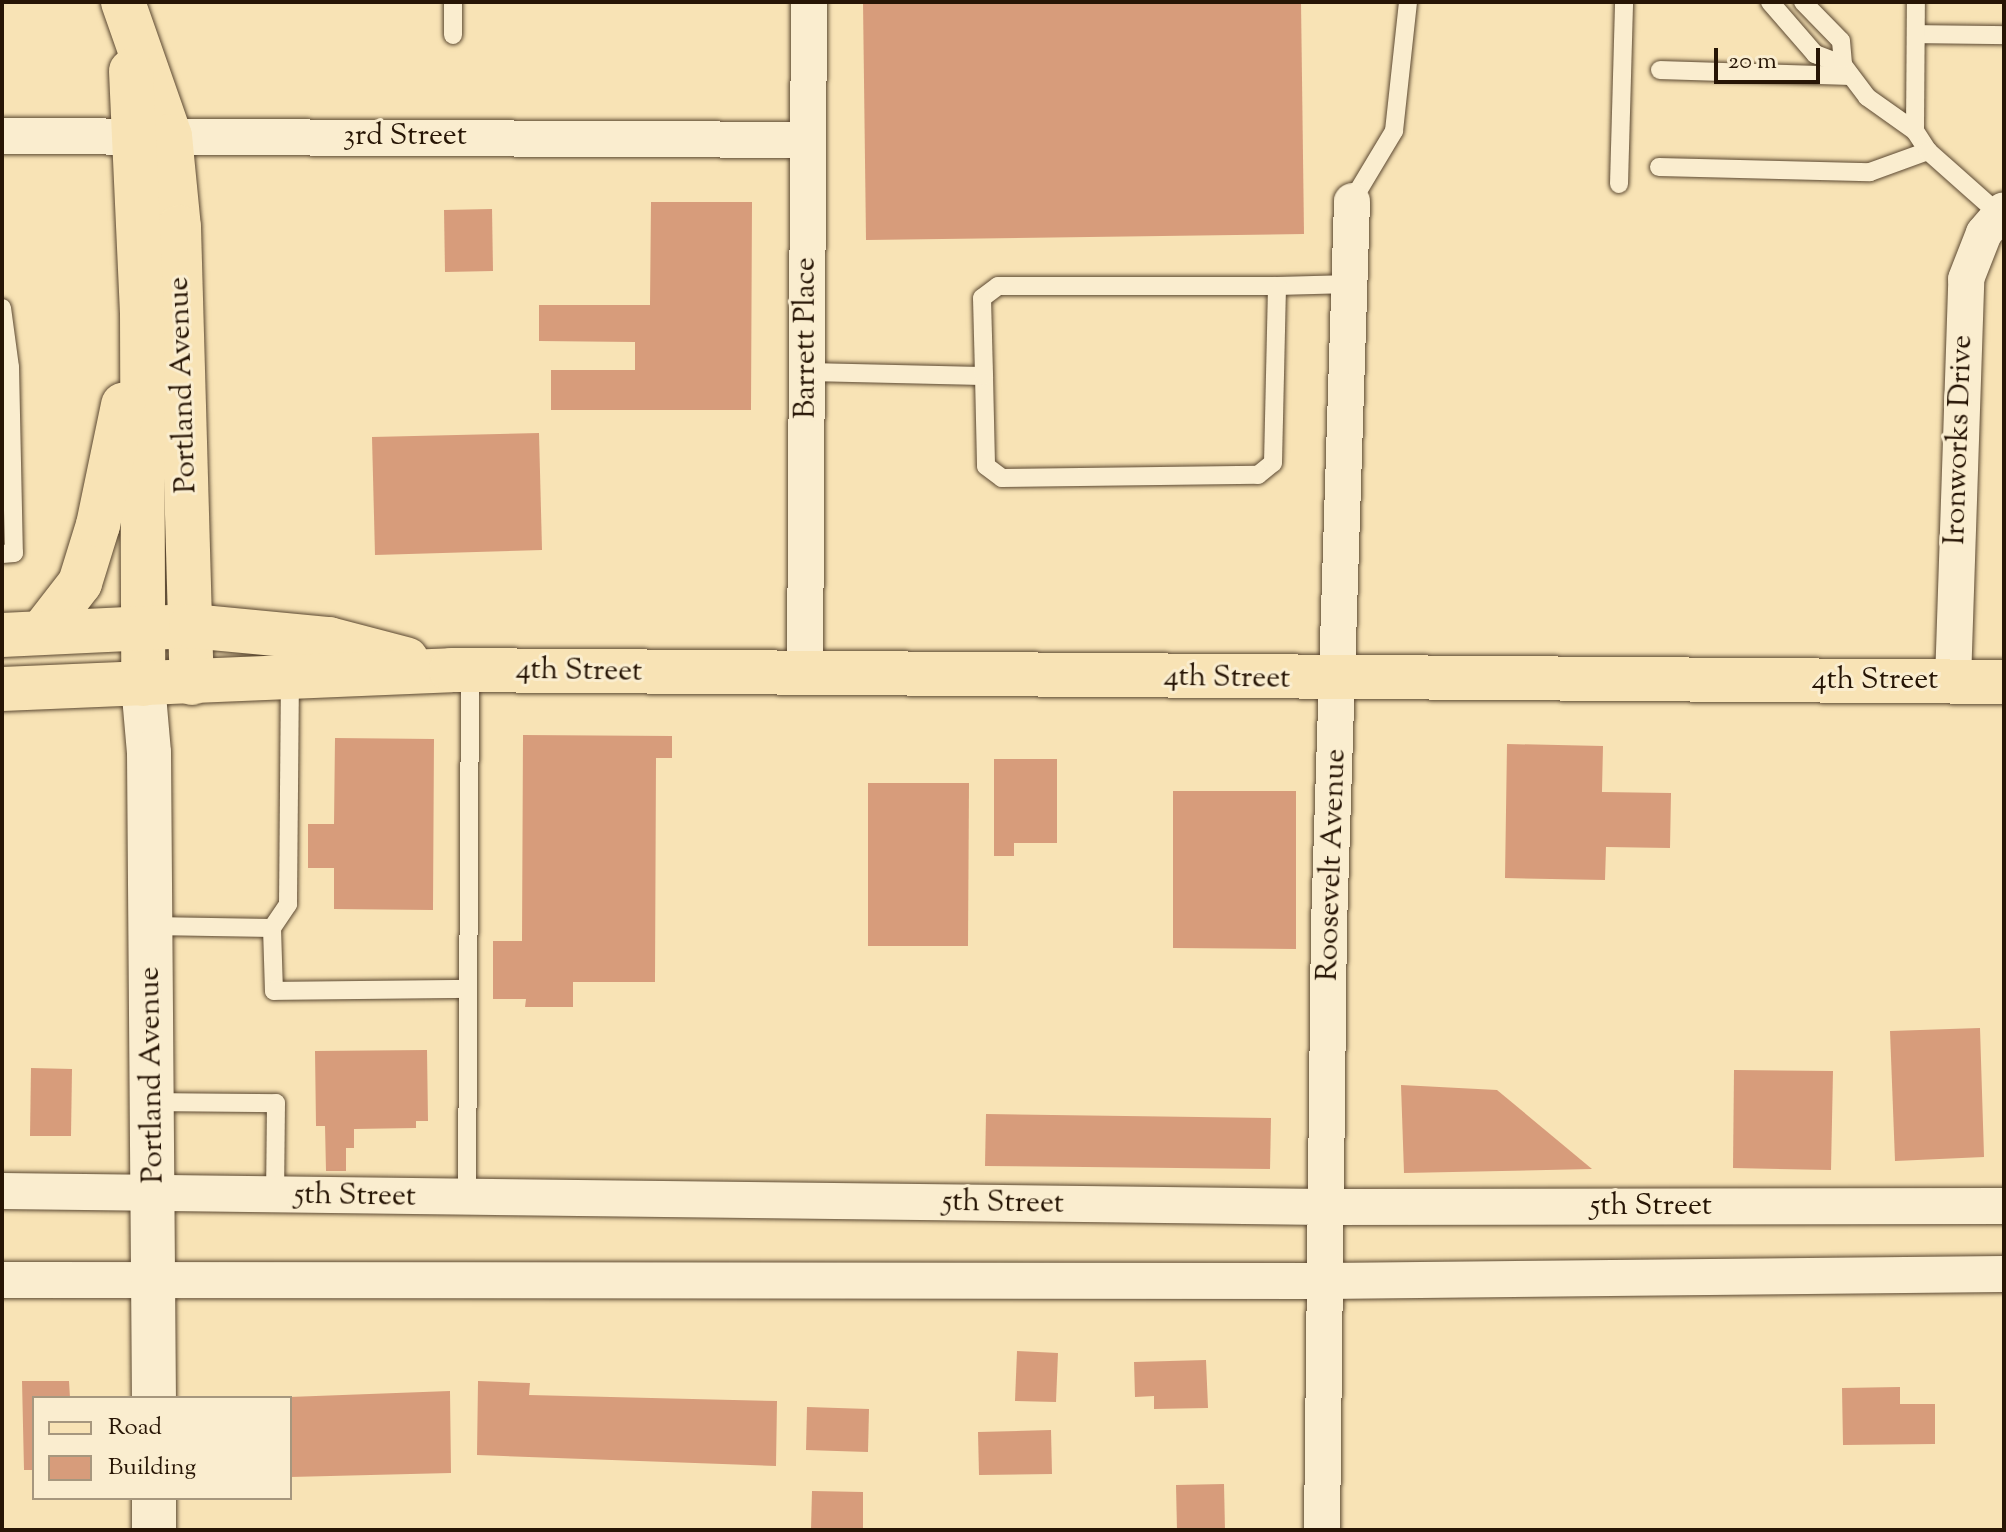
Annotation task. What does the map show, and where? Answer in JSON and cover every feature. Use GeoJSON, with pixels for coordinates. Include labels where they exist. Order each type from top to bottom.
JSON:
{"type":"FeatureCollection","features":[{"type":"Feature","properties":{"kind":"main road","name":"Portland Avenue"},"geometry":{"type":"LineString","coordinates":[[125,7],[153,136],[179,227],[192,683]]}},
{"type":"Feature","properties":{"kind":"main road","name":"Portland Avenue"},"geometry":{"type":"LineString","coordinates":[[143,684],[142,313],[153,136]]}},
{"type":"Feature","properties":{"kind":"main road"},"geometry":{"type":"LineString","coordinates":[[22,634],[77,590],[94,540],[142,313]]}},
{"type":"Feature","properties":{"kind":"main road","name":"4th Street"},"geometry":{"type":"LineString","coordinates":[[22,634],[191,626],[329,639],[460,670]]}},
{"type":"Feature","properties":{"kind":"main road","name":"4th Street"},"geometry":{"type":"LineString","coordinates":[[2,689],[460,670],[1341,681],[2004,682]]}},
{"type":"Feature","properties":{"kind":"street","name":"Barrett Place"},"geometry":{"type":"LineString","coordinates":[[805,674],[809,2]]}},
{"type":"Feature","properties":{"kind":"street","name":"3rd Street"},"geometry":{"type":"LineString","coordinates":[[2,136],[808,140]]}},
{"type":"Feature","properties":{"kind":"street","name":"Roosevelt Avenue"},"geometry":{"type":"LineString","coordinates":[[1322,1530],[1329,926],[1341,681],[1352,201]]}},
{"type":"Feature","properties":{"kind":"street","name":"Ironworks Drive"},"geometry":{"type":"LineString","coordinates":[[1953,681],[1966,279],[1984,233],[2002,212]]}},
{"type":"Feature","properties":{"kind":"street"},"geometry":{"type":"LineString","coordinates":[[149,753],[192,683]]}},
{"type":"Feature","properties":{"kind":"street","name":"Portland Avenue"},"geometry":{"type":"LineString","coordinates":[[143,684],[149,753],[154,1396]]}},
{"type":"Feature","properties":{"kind":"street","name":"5th Street"},"geometry":{"type":"LineString","coordinates":[[2,1191],[1325,1207],[2004,1206]]}},
{"type":"Feature","properties":{"kind":"street"},"geometry":{"type":"LineString","coordinates":[[2,1280],[1325,1281],[2004,1274]]}},
{"type":"Feature","properties":{"kind":"street"},"geometry":{"type":"LineString","coordinates":[[154,1500],[154,1530]]}},
{"type":"Feature","properties":{"kind":"lane"},"geometry":{"type":"LineString","coordinates":[[453,2],[453,35]]}},
{"type":"Feature","properties":{"kind":"lane"},"geometry":{"type":"LineString","coordinates":[[1352,201],[1394,131],[1408,2]]}},
{"type":"Feature","properties":{"kind":"lane"},"geometry":{"type":"LineString","coordinates":[[1619,184],[1624,2]]}},
{"type":"Feature","properties":{"kind":"lane"},"geometry":{"type":"LineString","coordinates":[[1770,2],[1815,54],[1846,71],[1867,97],[1915,131],[1928,151],[2002,212]]}},
{"type":"Feature","properties":{"kind":"lane"},"geometry":{"type":"LineString","coordinates":[[1784,17],[1801,2],[1841,41],[1846,71]]}},
{"type":"Feature","properties":{"kind":"lane"},"geometry":{"type":"LineString","coordinates":[[1915,131],[1916,2]]}},
{"type":"Feature","properties":{"kind":"lane"},"geometry":{"type":"LineString","coordinates":[[1916,34],[2004,35]]}},
{"type":"Feature","properties":{"kind":"lane"},"geometry":{"type":"LineString","coordinates":[[1660,70],[1846,71]]}},
{"type":"Feature","properties":{"kind":"lane"},"geometry":{"type":"LineString","coordinates":[[1659,167],[1870,172],[1928,151]]}},
{"type":"Feature","properties":{"kind":"lane"},"geometry":{"type":"LineString","coordinates":[[1277,286],[1273,463],[1258,475],[1002,478],[986,466],[982,298],[998,286],[1351,284]]}},
{"type":"Feature","properties":{"kind":"lane"},"geometry":{"type":"LineString","coordinates":[[2,308],[10,367],[8,467],[14,553],[2,554]]}},
{"type":"Feature","properties":{"kind":"lane"},"geometry":{"type":"LineString","coordinates":[[807,372],[984,376]]}},
{"type":"Feature","properties":{"kind":"lane"},"geometry":{"type":"LineString","coordinates":[[460,670],[468,989],[467,1198]]}},
{"type":"Feature","properties":{"kind":"lane"},"geometry":{"type":"LineString","coordinates":[[290,678],[288,904],[272,928],[274,991],[468,989]]}},
{"type":"Feature","properties":{"kind":"lane"},"geometry":{"type":"LineString","coordinates":[[151,926],[272,928]]}},
{"type":"Feature","properties":{"kind":"lane"},"geometry":{"type":"LineString","coordinates":[[153,1102],[276,1103],[275,1196]]}},
{"type":"Feature","properties":{"kind":"building"},"geometry":{"type":"Polygon","coordinates":[[[863,2],[1301,2],[1304,234],[866,240],[863,2]]]}},
{"type":"Feature","properties":{"kind":"building"},"geometry":{"type":"Polygon","coordinates":[[[651,202],[752,202],[751,410],[551,410],[551,370],[635,370],[635,342],[539,341],[539,305],[650,305],[651,202]]]}},
{"type":"Feature","properties":{"kind":"building"},"geometry":{"type":"Polygon","coordinates":[[[492,209],[493,271],[445,272],[444,210],[492,209]]]}},
{"type":"Feature","properties":{"kind":"building"},"geometry":{"type":"Polygon","coordinates":[[[539,433],[542,550],[375,555],[372,437],[539,433]]]}},
{"type":"Feature","properties":{"kind":"building"},"geometry":{"type":"Polygon","coordinates":[[[523,735],[672,736],[672,758],[656,758],[655,982],[573,982],[573,1007],[525,1007],[526,999],[493,999],[493,941],[522,941],[523,735]]]}},
{"type":"Feature","properties":{"kind":"building"},"geometry":{"type":"Polygon","coordinates":[[[335,738],[434,739],[433,910],[334,909],[334,868],[308,868],[308,824],[334,824],[335,738]]]}},
{"type":"Feature","properties":{"kind":"building"},"geometry":{"type":"Polygon","coordinates":[[[1507,744],[1603,746],[1602,792],[1671,793],[1670,848],[1606,847],[1605,880],[1505,878],[1507,744]]]}},
{"type":"Feature","properties":{"kind":"building"},"geometry":{"type":"Polygon","coordinates":[[[994,759],[1057,759],[1057,843],[1014,843],[1014,856],[994,856],[994,759]]]}},
{"type":"Feature","properties":{"kind":"building"},"geometry":{"type":"Polygon","coordinates":[[[868,783],[969,783],[968,946],[868,946],[868,783]]]}},
{"type":"Feature","properties":{"kind":"building"},"geometry":{"type":"Polygon","coordinates":[[[1173,791],[1296,791],[1296,949],[1173,948],[1173,791]]]}},
{"type":"Feature","properties":{"kind":"building"},"geometry":{"type":"Polygon","coordinates":[[[1980,1028],[1984,1157],[1895,1161],[1890,1031],[1980,1028]]]}},
{"type":"Feature","properties":{"kind":"building"},"geometry":{"type":"Polygon","coordinates":[[[427,1050],[428,1121],[416,1121],[416,1128],[354,1129],[354,1148],[346,1148],[346,1171],[326,1171],[325,1126],[316,1126],[315,1051],[427,1050]]]}},
{"type":"Feature","properties":{"kind":"building"},"geometry":{"type":"Polygon","coordinates":[[[31,1068],[72,1069],[71,1136],[30,1136],[31,1068]]]}},
{"type":"Feature","properties":{"kind":"building"},"geometry":{"type":"Polygon","coordinates":[[[1734,1070],[1833,1071],[1831,1170],[1733,1168],[1734,1070]]]}},
{"type":"Feature","properties":{"kind":"building"},"geometry":{"type":"Polygon","coordinates":[[[1401,1085],[1497,1090],[1592,1169],[1404,1173],[1401,1085]]]}},
{"type":"Feature","properties":{"kind":"building"},"geometry":{"type":"Polygon","coordinates":[[[986,1114],[1271,1118],[1270,1169],[985,1166],[986,1114]]]}},
{"type":"Feature","properties":{"kind":"building"},"geometry":{"type":"Polygon","coordinates":[[[1017,1351],[1058,1353],[1056,1402],[1015,1401],[1017,1351]]]}},
{"type":"Feature","properties":{"kind":"building"},"geometry":{"type":"Polygon","coordinates":[[[1206,1360],[1208,1408],[1154,1409],[1154,1396],[1135,1397],[1134,1362],[1206,1360]]]}},
{"type":"Feature","properties":{"kind":"building"},"geometry":{"type":"Polygon","coordinates":[[[22,1381],[69,1381],[70,1396],[32,1396],[32,1470],[24,1470],[22,1381]]]}},
{"type":"Feature","properties":{"kind":"building"},"geometry":{"type":"Polygon","coordinates":[[[478,1381],[530,1383],[529,1395],[777,1401],[776,1466],[477,1455],[478,1381]]]}},
{"type":"Feature","properties":{"kind":"building"},"geometry":{"type":"Polygon","coordinates":[[[1900,1387],[1900,1404],[1935,1404],[1935,1444],[1843,1445],[1842,1388],[1900,1387]]]}},
{"type":"Feature","properties":{"kind":"building"},"geometry":{"type":"Polygon","coordinates":[[[450,1391],[451,1473],[292,1477],[292,1397],[450,1391]]]}},
{"type":"Feature","properties":{"kind":"building"},"geometry":{"type":"Polygon","coordinates":[[[807,1407],[869,1409],[868,1452],[806,1450],[807,1407]]]}},
{"type":"Feature","properties":{"kind":"building"},"geometry":{"type":"Polygon","coordinates":[[[1051,1430],[1052,1474],[979,1475],[978,1432],[1051,1430]]]}},
{"type":"Feature","properties":{"kind":"building"},"geometry":{"type":"Polygon","coordinates":[[[1224,1484],[1225,1530],[1177,1530],[1176,1485],[1224,1484]]]}},
{"type":"Feature","properties":{"kind":"building"},"geometry":{"type":"Polygon","coordinates":[[[812,1491],[863,1492],[863,1530],[811,1530],[812,1491]]]}}]}
